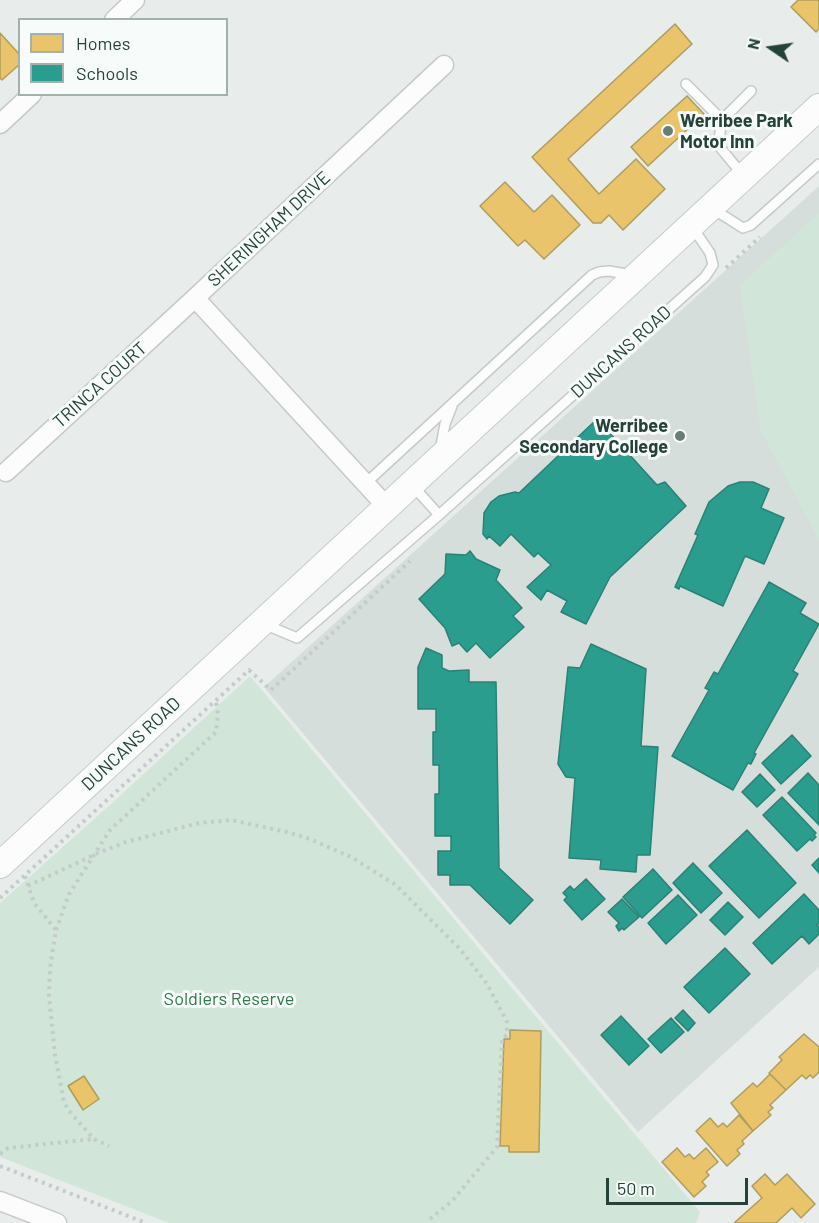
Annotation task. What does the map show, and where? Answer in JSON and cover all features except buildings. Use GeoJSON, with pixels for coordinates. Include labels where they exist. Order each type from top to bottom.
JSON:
{"type":"FeatureCollection","features":[{"type":"Feature","properties":{"kind":"main road","name":"DUNCANS ROAD"},"geometry":{"type":"LineString","coordinates":[[0,865],[819,107]]}},
{"type":"Feature","properties":{"kind":"street"},"geometry":{"type":"LineString","coordinates":[[116,18],[135,0]]}},
{"type":"Feature","properties":{"kind":"street","name":"SHERINGHAM DRIVE"},"geometry":{"type":"LineString","coordinates":[[387,507],[195,298],[444,65]]}},
{"type":"Feature","properties":{"kind":"street"},"geometry":{"type":"LineString","coordinates":[[0,124],[30,96]]}},
{"type":"Feature","properties":{"kind":"street","name":"TRINCA COURT"},"geometry":{"type":"LineString","coordinates":[[6,472],[195,298]]}},
{"type":"Feature","properties":{"kind":"street"},"geometry":{"type":"LineString","coordinates":[[0,1201],[57,1223]]}},
{"type":"Feature","properties":{"kind":"lane"},"geometry":{"type":"LineString","coordinates":[[686,84],[722,120]]}},
{"type":"Feature","properties":{"kind":"lane"},"geometry":{"type":"LineString","coordinates":[[744,177],[718,145],[722,120],[751,91]]}},
{"type":"Feature","properties":{"kind":"lane"},"geometry":{"type":"LineString","coordinates":[[710,208],[742,228],[751,225],[819,164]]}},
{"type":"Feature","properties":{"kind":"lane","name":"DUNCANS ROAD"},"geometry":{"type":"LineString","coordinates":[[262,623],[297,638],[705,278],[712,265],[710,253],[692,226]]}},
{"type":"Feature","properties":{"kind":"lane"},"geometry":{"type":"LineString","coordinates":[[366,483],[592,275],[609,271],[637,276]]}},
{"type":"Feature","properties":{"kind":"lane"},"geometry":{"type":"LineString","coordinates":[[439,459],[445,424],[458,398]]}},
{"type":"Feature","properties":{"kind":"lane"},"geometry":{"type":"LineString","coordinates":[[411,484],[439,515]]}},
{"type":"Feature","properties":{"kind":"path"},"geometry":{"type":"LineString","coordinates":[[0,898],[249,670]]}},
{"type":"Feature","properties":{"kind":"path"},"geometry":{"type":"LineString","coordinates":[[109,1146],[94,1139],[69,1111],[64,1102],[58,1078],[49,996],[50,968],[56,930],[69,894],[110,830],[216,732],[218,714],[216,701]]}},
{"type":"Feature","properties":{"kind":"path"},"geometry":{"type":"LineString","coordinates":[[28,886],[126,842],[199,823],[231,820],[287,832],[351,857],[396,885],[461,950],[487,984],[507,1022],[507,1035],[502,1039],[496,1147],[452,1201],[430,1219]]}},
{"type":"Feature","properties":{"kind":"path"},"geometry":{"type":"LineString","coordinates":[[25,876],[34,903],[56,930]]}},
{"type":"Feature","properties":{"kind":"path"},"geometry":{"type":"LineString","coordinates":[[0,1154],[8,1148],[94,1139]]}},
{"type":"Feature","properties":{"kind":"path"},"geometry":{"type":"LineString","coordinates":[[0,1166],[146,1223]]}},
{"type":"Feature","properties":{"kind":"shaded area","name":"Werribee Secondary College"},"geometry":{"type":"Polygon","coordinates":[[[819,186],[819,967],[638,1132],[264,687],[819,186]]]}},
{"type":"Feature","properties":{"kind":"green space"},"geometry":{"type":"Polygon","coordinates":[[[819,213],[819,540],[761,431],[740,285],[819,213]]]}},
{"type":"Feature","properties":{"kind":"green space","name":"Soldiers Reserve"},"geometry":{"type":"Polygon","coordinates":[[[250,676],[700,1212],[696,1223],[169,1223],[0,1157],[0,903],[250,676]]]}},
{"type":"Feature","properties":{"kind":"place","name":"Werribee Park Motor Inn"},"geometry":{"type":"Point","coordinates":[668,131]}},
{"type":"Feature","properties":{"kind":"place","name":"Werribee Secondary College"},"geometry":{"type":"Point","coordinates":[680,436]}}]}
